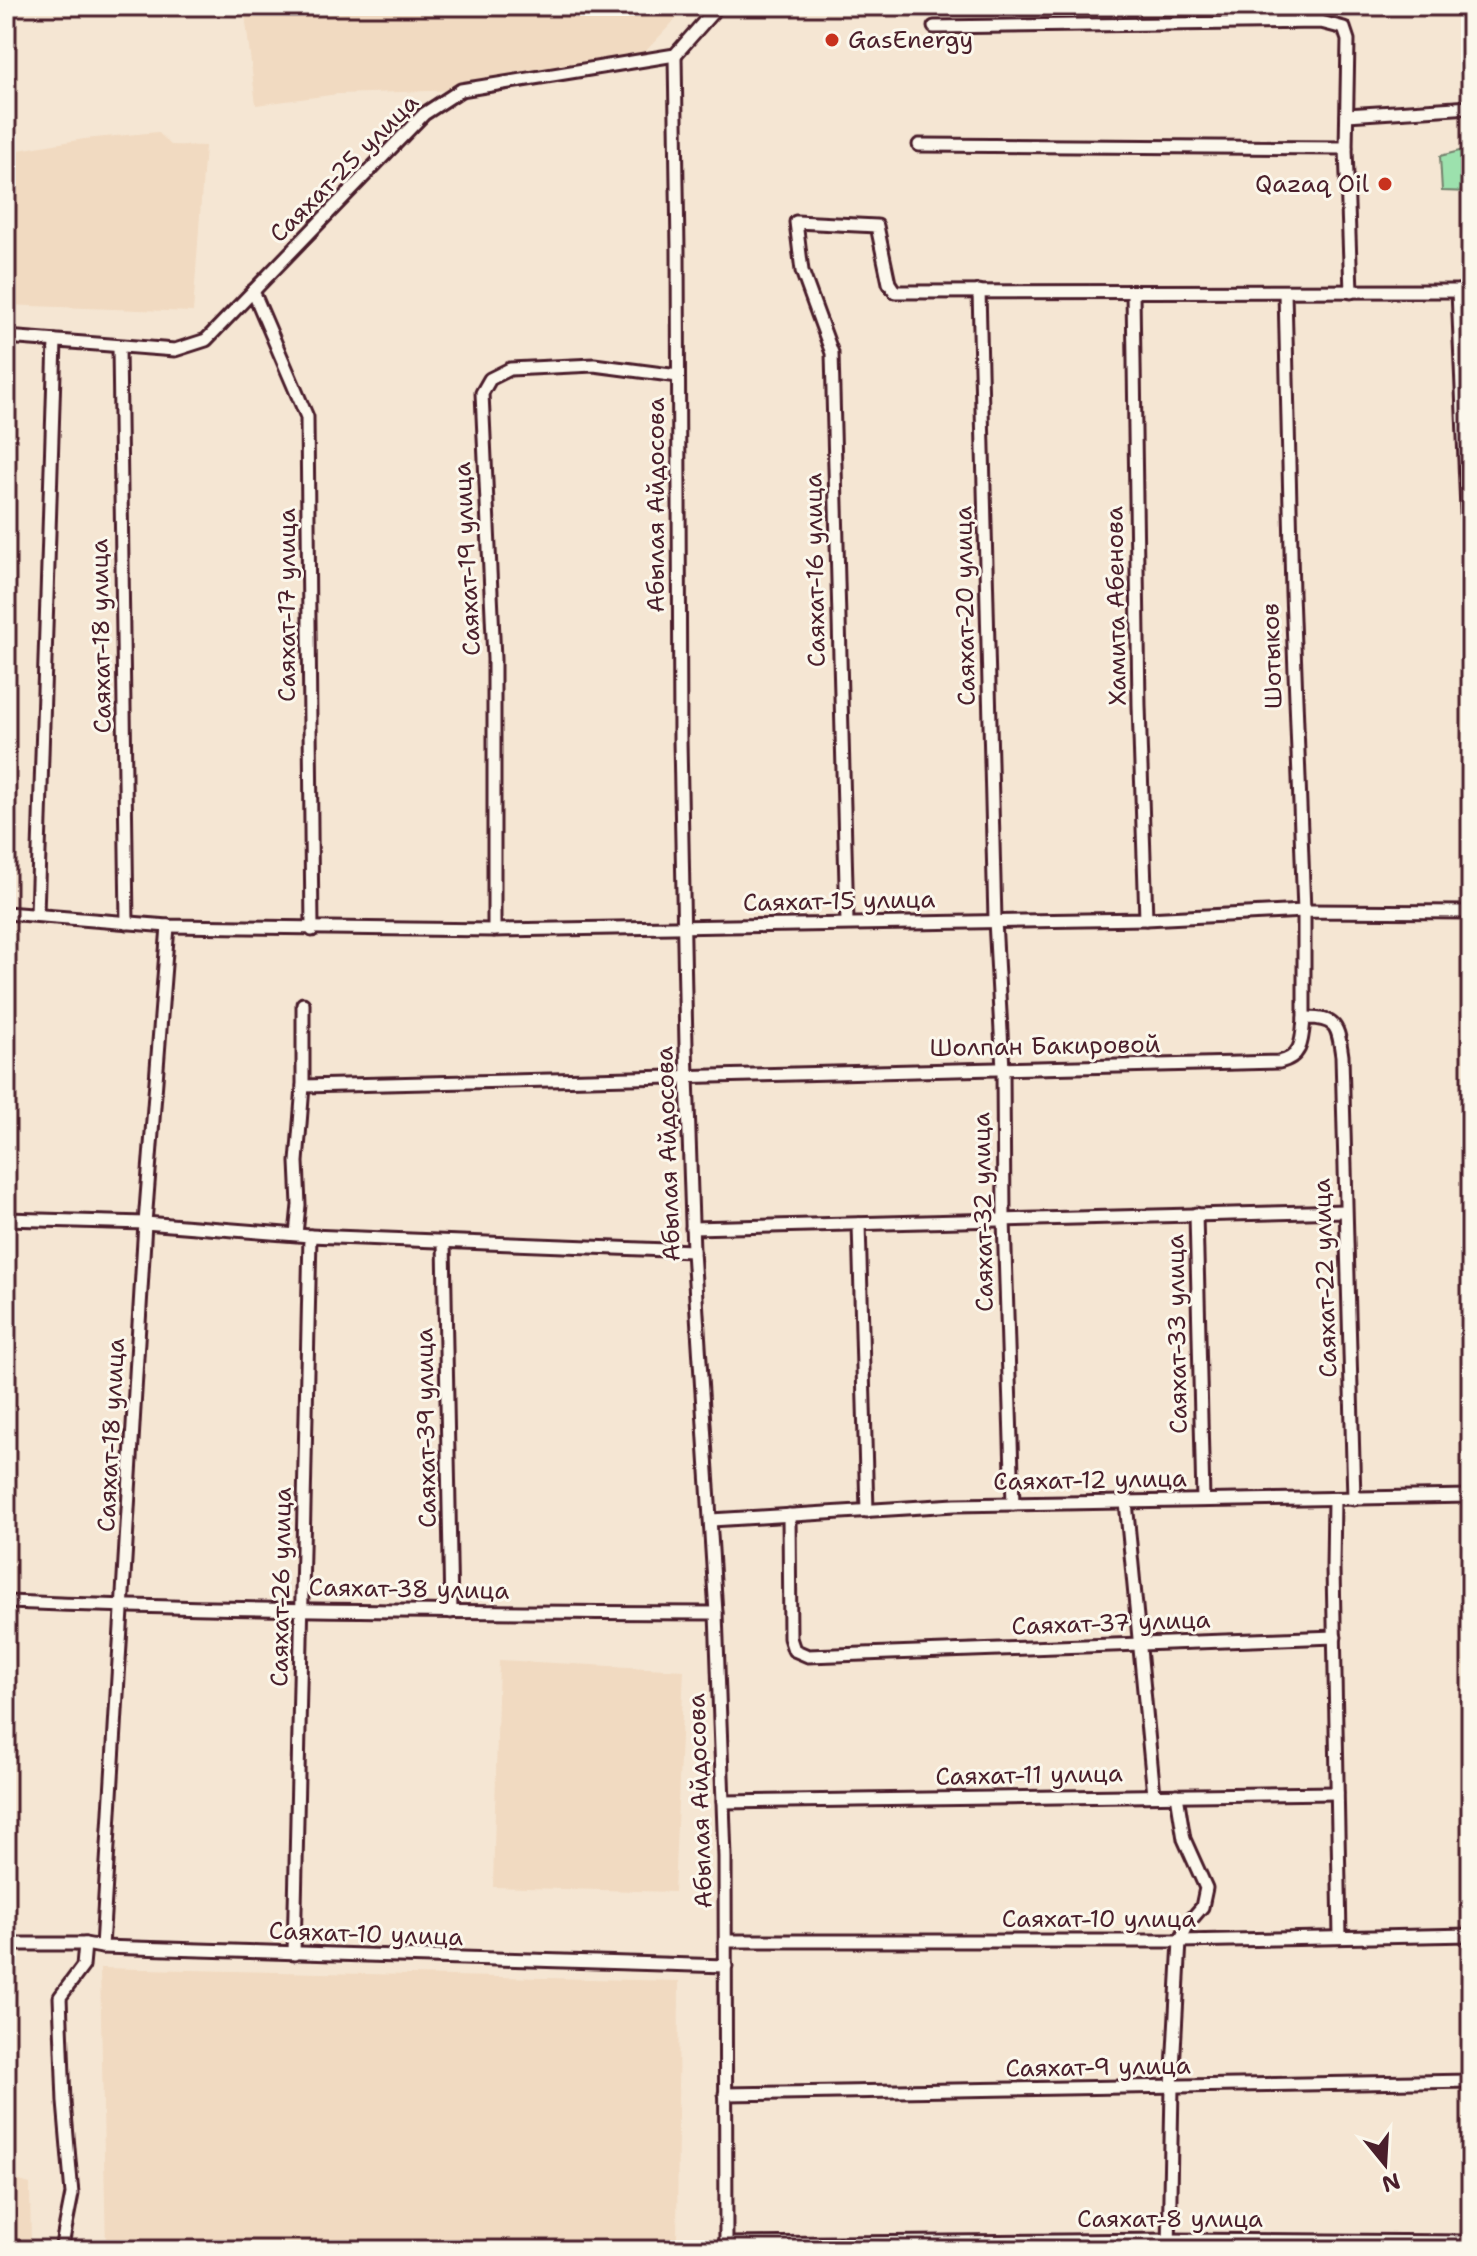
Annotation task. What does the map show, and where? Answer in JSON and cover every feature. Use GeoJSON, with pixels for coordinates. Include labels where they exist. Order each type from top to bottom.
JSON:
{"type":"FeatureCollection","features":[{"type":"Feature","properties":{"kind":"street"},"geometry":{"type":"LineString","coordinates":[[675,55],[718,6]]}},
{"type":"Feature","properties":{"kind":"street"},"geometry":{"type":"LineString","coordinates":[[934,27],[1321,22],[1344,28],[1348,40],[1346,148],[1351,292]]}},
{"type":"Feature","properties":{"kind":"street","name":"Саяхат-25 улица"},"geometry":{"type":"LineString","coordinates":[[6,337],[175,350],[206,340],[424,114],[461,90],[675,55]]}},
{"type":"Feature","properties":{"kind":"street","name":"Абылая Айдосова"},"geometry":{"type":"LineString","coordinates":[[675,55],[684,925],[693,1251],[711,1520],[723,1802],[726,2247]]}},
{"type":"Feature","properties":{"kind":"street"},"geometry":{"type":"LineString","coordinates":[[1347,115],[1471,107]]}},
{"type":"Feature","properties":{"kind":"street"},"geometry":{"type":"LineString","coordinates":[[919,145],[1346,148]]}},
{"type":"Feature","properties":{"kind":"street","name":"Саяхат-16 улица"},"geometry":{"type":"LineString","coordinates":[[847,923],[832,353],[802,271],[796,222],[877,226],[889,283],[895,292],[979,291]]}},
{"type":"Feature","properties":{"kind":"street","name":"Саяхат-17 улица"},"geometry":{"type":"LineString","coordinates":[[253,291],[307,417],[312,930]]}},
{"type":"Feature","properties":{"kind":"street"},"geometry":{"type":"LineString","coordinates":[[979,291],[1471,291]]}},
{"type":"Feature","properties":{"kind":"street","name":"Саяхат-20 улица"},"geometry":{"type":"LineString","coordinates":[[979,291],[995,920]]}},
{"type":"Feature","properties":{"kind":"street"},"geometry":{"type":"LineString","coordinates":[[1458,291],[1471,607]]}},
{"type":"Feature","properties":{"kind":"street","name":"Шотыков"},"geometry":{"type":"LineString","coordinates":[[1285,292],[1304,911],[1304,1018]]}},
{"type":"Feature","properties":{"kind":"street","name":"Хамита Абенова"},"geometry":{"type":"LineString","coordinates":[[1133,293],[1139,705],[1146,919]]}},
{"type":"Feature","properties":{"kind":"street"},"geometry":{"type":"LineString","coordinates":[[37,915],[55,341]]}},
{"type":"Feature","properties":{"kind":"street","name":"Саяхат-18 улица"},"geometry":{"type":"LineString","coordinates":[[119,347],[127,923]]}},
{"type":"Feature","properties":{"kind":"street","name":"Саяхат-19 улица"},"geometry":{"type":"LineString","coordinates":[[494,930],[494,659],[482,393],[490,379],[510,369],[594,365],[678,376]]}},
{"type":"Feature","properties":{"kind":"street","name":"Саяхат-15 улица"},"geometry":{"type":"LineString","coordinates":[[6,913],[168,926],[494,930],[1146,919],[1304,911],[1471,912]]}},
{"type":"Feature","properties":{"kind":"street","name":"Саяхат-32 улица"},"geometry":{"type":"LineString","coordinates":[[995,920],[1003,1069],[1004,1219],[1013,1504]]}},
{"type":"Feature","properties":{"kind":"street","name":"Саяхат-18 улица"},"geometry":{"type":"LineString","coordinates":[[102,1947],[145,1223],[168,926]]}},
{"type":"Feature","properties":{"kind":"street"},"geometry":{"type":"LineString","coordinates":[[296,1234],[299,1205],[297,1162],[303,1086],[303,1004]]}},
{"type":"Feature","properties":{"kind":"street","name":"Саяхат-22 улица"},"geometry":{"type":"LineString","coordinates":[[1304,1018],[1320,1017],[1333,1023],[1339,1033],[1342,1056],[1354,1499]]}},
{"type":"Feature","properties":{"kind":"street","name":"Шолпан Бакировой"},"geometry":{"type":"LineString","coordinates":[[303,1086],[1279,1062],[1290,1060],[1297,1053],[1302,1044],[1304,1018]]}},
{"type":"Feature","properties":{"kind":"street"},"geometry":{"type":"LineString","coordinates":[[692,1228],[1345,1211]]}},
{"type":"Feature","properties":{"kind":"street","name":"Саяхат-33 улица"},"geometry":{"type":"LineString","coordinates":[[1196,1214],[1203,1500]]}},
{"type":"Feature","properties":{"kind":"street"},"geometry":{"type":"LineString","coordinates":[[6,1219],[145,1223],[444,1243],[693,1251]]}},
{"type":"Feature","properties":{"kind":"street"},"geometry":{"type":"LineString","coordinates":[[859,1224],[867,1511]]}},
{"type":"Feature","properties":{"kind":"street","name":"Саяхат-26 улица"},"geometry":{"type":"LineString","coordinates":[[294,1954],[310,1236]]}},
{"type":"Feature","properties":{"kind":"street","name":"Саяхат-39 улица"},"geometry":{"type":"LineString","coordinates":[[444,1243],[451,1612]]}},
{"type":"Feature","properties":{"kind":"street","name":"Саяхат-12 улица"},"geometry":{"type":"LineString","coordinates":[[711,1520],[1013,1504],[1471,1496]]}},
{"type":"Feature","properties":{"kind":"street"},"geometry":{"type":"LineString","coordinates":[[1334,1499],[1340,1937]]}},
{"type":"Feature","properties":{"kind":"street"},"geometry":{"type":"LineString","coordinates":[[1126,1502],[1154,1795]]}},
{"type":"Feature","properties":{"kind":"street","name":"Саяхат-37 улица"},"geometry":{"type":"LineString","coordinates":[[789,1515],[790,1638],[794,1650],[808,1656],[1335,1637]]}},
{"type":"Feature","properties":{"kind":"street","name":"Саяхат-38 улица"},"geometry":{"type":"LineString","coordinates":[[6,1602],[302,1610],[716,1613]]}},
{"type":"Feature","properties":{"kind":"street","name":"Саяхат-11 улица"},"geometry":{"type":"LineString","coordinates":[[723,1802],[1337,1793]]}},
{"type":"Feature","properties":{"kind":"street"},"geometry":{"type":"LineString","coordinates":[[1169,2245],[1172,2087],[1180,1941],[1189,1922],[1202,1907],[1206,1888],[1184,1839],[1177,1795]]}},
{"type":"Feature","properties":{"kind":"street","name":"Саяхат-10 улица"},"geometry":{"type":"LineString","coordinates":[[726,1941],[1180,1941],[1471,1935]]}},
{"type":"Feature","properties":{"kind":"street","name":"Саяхат-10 улица"},"geometry":{"type":"LineString","coordinates":[[6,1944],[85,1944],[294,1954],[726,1966]]}},
{"type":"Feature","properties":{"kind":"street"},"geometry":{"type":"LineString","coordinates":[[61,2250],[72,2194],[60,1997],[83,1966],[85,1944]]}},
{"type":"Feature","properties":{"kind":"street","name":"Саяхат-9 улица"},"geometry":{"type":"LineString","coordinates":[[725,2094],[1471,2081]]}},
{"type":"Feature","properties":{"kind":"street","name":"Саяхат-8 улица"},"geometry":{"type":"LineString","coordinates":[[726,2247],[1471,2242]]}},
{"type":"Feature","properties":{"kind":"shaded area"},"geometry":{"type":"Polygon","coordinates":[[[244,6],[688,6],[644,53],[461,90],[338,94],[256,105],[244,6]]]}},
{"type":"Feature","properties":{"kind":"shaded area"},"geometry":{"type":"Polygon","coordinates":[[[158,132],[171,145],[205,146],[193,312],[6,305],[6,152],[84,139],[158,132]]]}},
{"type":"Feature","properties":{"kind":"shaded area"},"geometry":{"type":"Polygon","coordinates":[[[499,1660],[684,1670],[674,1892],[493,1887],[499,1660]]]}},
{"type":"Feature","properties":{"kind":"shaded area"},"geometry":{"type":"Polygon","coordinates":[[[100,1968],[679,1981],[677,2250],[106,2250],[100,1968]]]}},
{"type":"Feature","properties":{"kind":"shaded area"},"geometry":{"type":"Polygon","coordinates":[[[6,2177],[30,2184],[31,2250],[6,2250],[6,2177]]]}},
{"type":"Feature","properties":{"kind":"green space"},"geometry":{"type":"Polygon","coordinates":[[[1471,148],[1471,192],[1442,191],[1440,156],[1471,148]]]}},
{"type":"Feature","properties":{"kind":"place","name":"GasEnergy"},"geometry":{"type":"Point","coordinates":[832,40]}},
{"type":"Feature","properties":{"kind":"place","name":"Qazaq Oil"},"geometry":{"type":"Point","coordinates":[1385,184]}}]}
